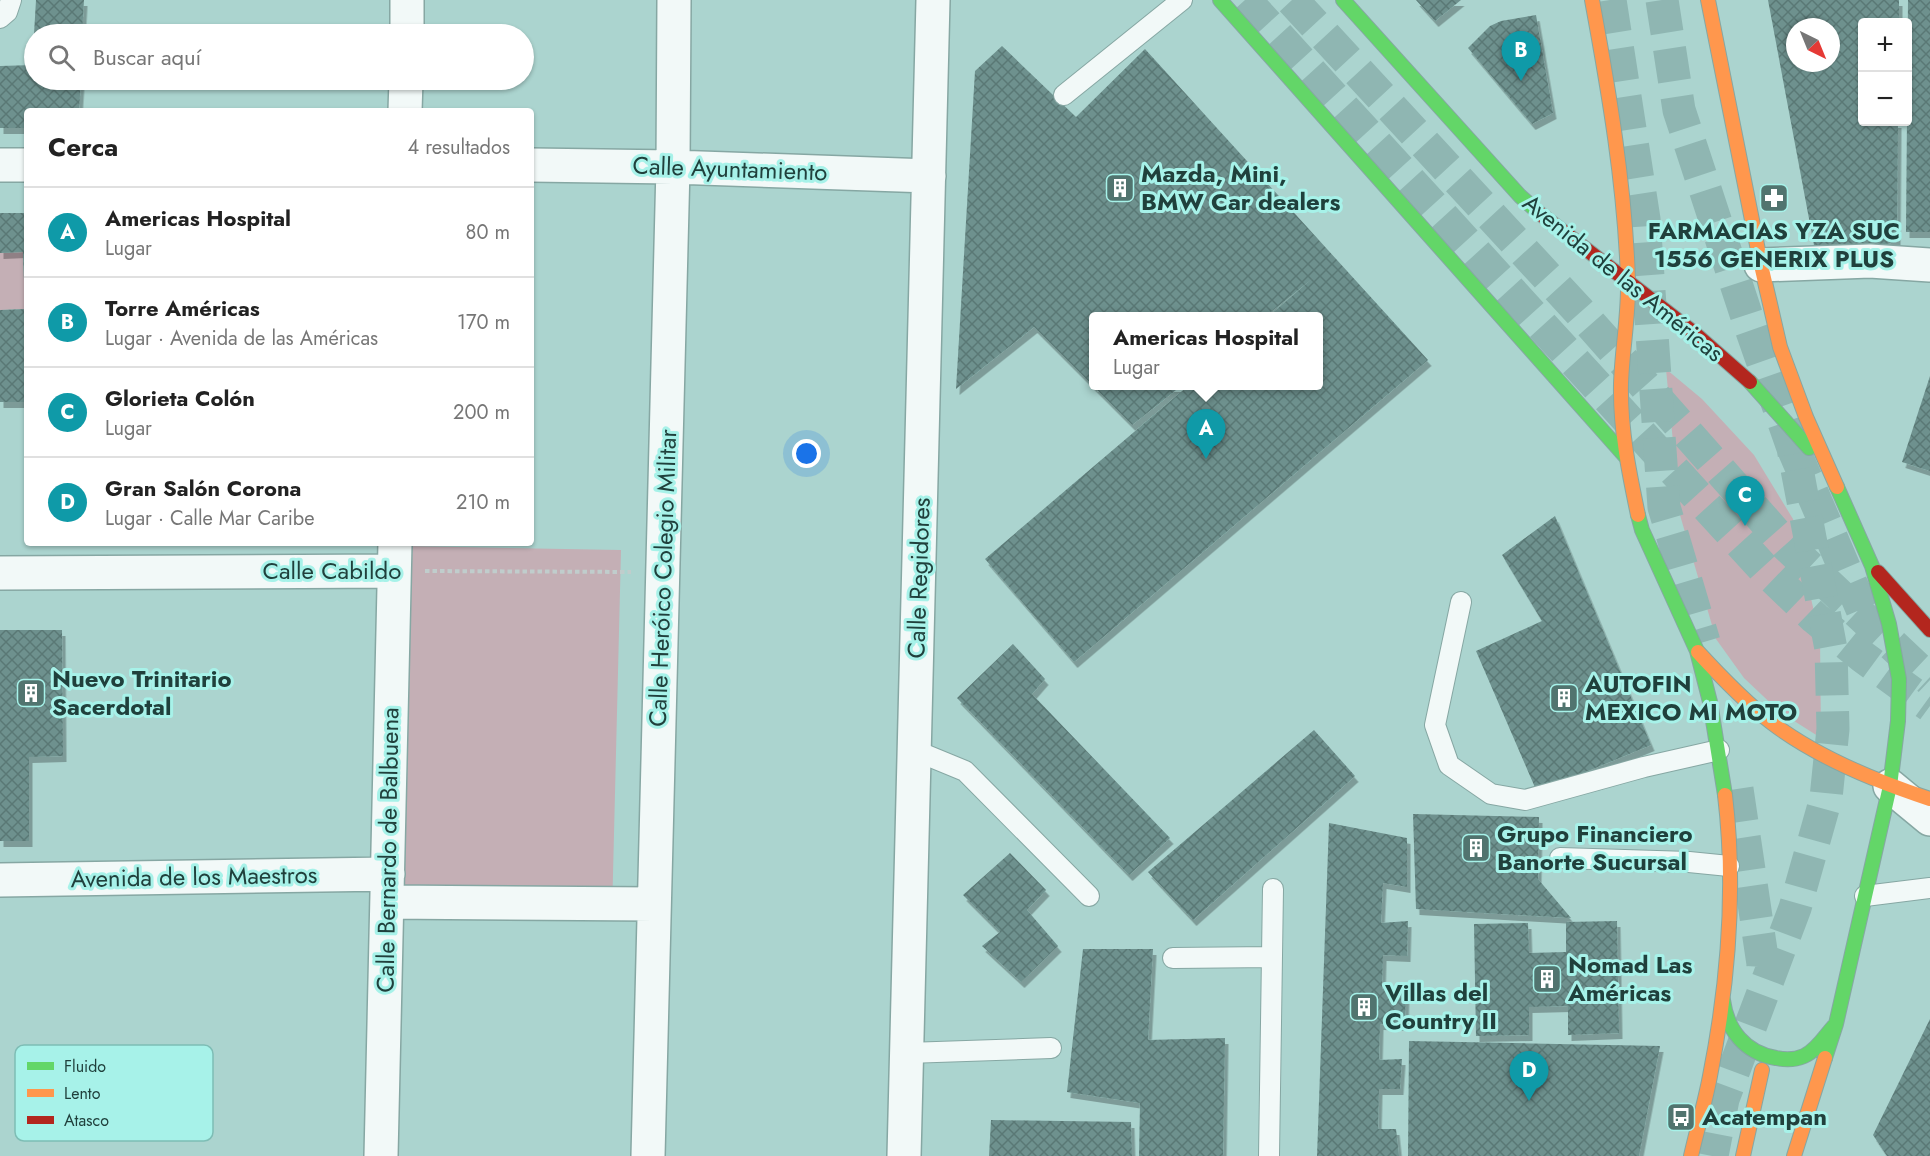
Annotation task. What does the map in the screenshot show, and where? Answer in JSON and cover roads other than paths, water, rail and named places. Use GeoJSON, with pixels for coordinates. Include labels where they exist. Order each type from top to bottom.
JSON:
{"type":"FeatureCollection","features":[{"type":"Feature","properties":{"kind":"main road"},"geometry":{"type":"LineString","coordinates":[[1220,0],[1625,456]]}},
{"type":"Feature","properties":{"kind":"main road","name":"Avenida de las Américas"},"geometry":{"type":"LineString","coordinates":[[1343,0],[1520,196],[1550,224],[1628,282],[1748,379],[1832,475]]}},
{"type":"Feature","properties":{"kind":"main road"},"geometry":{"type":"LineString","coordinates":[[1592,0],[1624,214],[1628,282],[1621,386],[1625,456],[1642,530],[1696,651],[1719,750],[1726,805],[1730,892],[1723,995],[1710,1077],[1691,1156]]}},
{"type":"Feature","properties":{"kind":"main road"},"geometry":{"type":"LineString","coordinates":[[1708,0],[1772,315],[1784,357],[1806,417],[1872,566],[1889,624],[1899,679],[1898,721],[1890,786],[1836,1024],[1799,1152]]}},
{"type":"Feature","properties":{"kind":"main road"},"geometry":{"type":"LineString","coordinates":[[1872,566],[1930,630]]}},
{"type":"Feature","properties":{"kind":"main road"},"geometry":{"type":"LineString","coordinates":[[1696,651],[1736,692],[1772,723],[1820,753],[1890,786],[1930,799]]}},
{"type":"Feature","properties":{"kind":"main road"},"geometry":{"type":"LineString","coordinates":[[1723,995],[1726,1017],[1736,1036],[1746,1047],[1772,1059],[1789,1060],[1805,1056],[1836,1024]]}},
{"type":"Feature","properties":{"kind":"main road"},"geometry":{"type":"LineString","coordinates":[[1743,1156],[1762,1070]]}},
{"type":"Feature","properties":{"kind":"street"},"geometry":{"type":"LineString","coordinates":[[407,0],[407,24]]}},
{"type":"Feature","properties":{"kind":"street","name":"Calle Heróico Colegio Militar"},"geometry":{"type":"LineString","coordinates":[[648,1156],[673,167],[674,0]]}},
{"type":"Feature","properties":{"kind":"street","name":"Calle Regidores"},"geometry":{"type":"LineString","coordinates":[[904,1156],[933,0]]}},
{"type":"Feature","properties":{"kind":"street"},"geometry":{"type":"LineString","coordinates":[[405,108],[406,90]]}},
{"type":"Feature","properties":{"kind":"street"},"geometry":{"type":"LineString","coordinates":[[0,165],[24,165]]}},
{"type":"Feature","properties":{"kind":"street","name":"Calle Ayuntamiento"},"geometry":{"type":"LineString","coordinates":[[534,165],[673,167],[929,176]]}},
{"type":"Feature","properties":{"kind":"street"},"geometry":{"type":"LineString","coordinates":[[1761,265],[1870,261],[1930,265]]}},
{"type":"Feature","properties":{"kind":"street","name":"Calle Cabildo"},"geometry":{"type":"LineString","coordinates":[[0,573],[395,557]]}},
{"type":"Feature","properties":{"kind":"street","name":"Calle Bernardo de Balbuena"},"geometry":{"type":"LineString","coordinates":[[381,1156],[395,557]]}},
{"type":"Feature","properties":{"kind":"street"},"geometry":{"type":"LineString","coordinates":[[1890,786],[1930,819]]}},
{"type":"Feature","properties":{"kind":"street","name":"Avenida de los Maestros"},"geometry":{"type":"LineString","coordinates":[[0,880],[387,888],[654,904]]}},
{"type":"Feature","properties":{"kind":"lane"},"geometry":{"type":"LineString","coordinates":[[0,18],[7,12],[11,0]]}},
{"type":"Feature","properties":{"kind":"lane"},"geometry":{"type":"LineString","coordinates":[[1064,95],[1182,0]]}},
{"type":"Feature","properties":{"kind":"lane"},"geometry":{"type":"LineString","coordinates":[[1461,602],[1435,724],[1449,765],[1491,794],[1525,800],[1644,767],[1719,750]]}},
{"type":"Feature","properties":{"kind":"lane"},"geometry":{"type":"LineString","coordinates":[[914,750],[965,771],[1089,896]]}},
{"type":"Feature","properties":{"kind":"lane"},"geometry":{"type":"LineString","coordinates":[[1560,858],[1689,862],[1729,866]]}},
{"type":"Feature","properties":{"kind":"lane"},"geometry":{"type":"LineString","coordinates":[[1865,896],[1930,888]]}},
{"type":"Feature","properties":{"kind":"lane"},"geometry":{"type":"LineString","coordinates":[[1269,1156],[1273,890]]}},
{"type":"Feature","properties":{"kind":"lane"},"geometry":{"type":"LineString","coordinates":[[1173,958],[1272,957]]}},
{"type":"Feature","properties":{"kind":"lane"},"geometry":{"type":"LineString","coordinates":[[907,1053],[1051,1048]]}},
{"type":"Feature","properties":{"kind":"tunnel"},"geometry":{"type":"LineString","coordinates":[[1245,0],[1764,569],[1815,618],[1863,657],[1930,706]]}},
{"type":"Feature","properties":{"kind":"tunnel"},"geometry":{"type":"LineString","coordinates":[[1292,0],[1579,311],[1786,545],[1930,680]]}},
{"type":"Feature","properties":{"kind":"tunnel"},"geometry":{"type":"LineString","coordinates":[[1610,0],[1644,219],[1664,507],[1704,642]]}},
{"type":"Feature","properties":{"kind":"tunnel"},"geometry":{"type":"LineString","coordinates":[[1662,0],[1679,110],[1793,448],[1831,649],[1833,729],[1826,798],[1795,908],[1723,1099],[1712,1156]]}},
{"type":"Feature","properties":{"kind":"tunnel"},"geometry":{"type":"LineString","coordinates":[[1793,448],[1862,609]]}},
{"type":"Feature","properties":{"kind":"tunnel"},"geometry":{"type":"LineString","coordinates":[[1737,789],[1763,964],[1762,981]]}},
{"type":"Feature","properties":{"kind":"place","name":"Torre Américas"},"geometry":{"type":"Point","coordinates":[1521,81]}},
{"type":"Feature","properties":{"kind":"place","name":"Mazda, Mini, BMW Car dealers"},"geometry":{"type":"Point","coordinates":[1120,188]}},
{"type":"Feature","properties":{"kind":"place","name":"FARMACIAS YZA SUC 1556 GENERIX PLUS"},"geometry":{"type":"Point","coordinates":[1774,198]}},
{"type":"Feature","properties":{"kind":"place","name":"Americas Hospital"},"geometry":{"type":"Point","coordinates":[1206,459]}},
{"type":"Feature","properties":{"kind":"place","name":"Glorieta Colón"},"geometry":{"type":"Point","coordinates":[1745,526]}},
{"type":"Feature","properties":{"kind":"place","name":"Nuevo Trinitario Sacerdotal"},"geometry":{"type":"Point","coordinates":[31,693]}},
{"type":"Feature","properties":{"kind":"place","name":"AUTOFIN MEXICO MI MOTO"},"geometry":{"type":"Point","coordinates":[1564,698]}},
{"type":"Feature","properties":{"kind":"place","name":"Grupo Financiero Banorte Sucursal"},"geometry":{"type":"Point","coordinates":[1476,848]}},
{"type":"Feature","properties":{"kind":"place","name":"Nomad Las Américas"},"geometry":{"type":"Point","coordinates":[1547,979]}},
{"type":"Feature","properties":{"kind":"place","name":"Villas del Country II"},"geometry":{"type":"Point","coordinates":[1364,1007]}},
{"type":"Feature","properties":{"kind":"place","name":"Gran Salón Corona"},"geometry":{"type":"Point","coordinates":[1529,1101]}},
{"type":"Feature","properties":{"kind":"place","name":"Acatempan"},"geometry":{"type":"Point","coordinates":[1681,1117]}}]}
